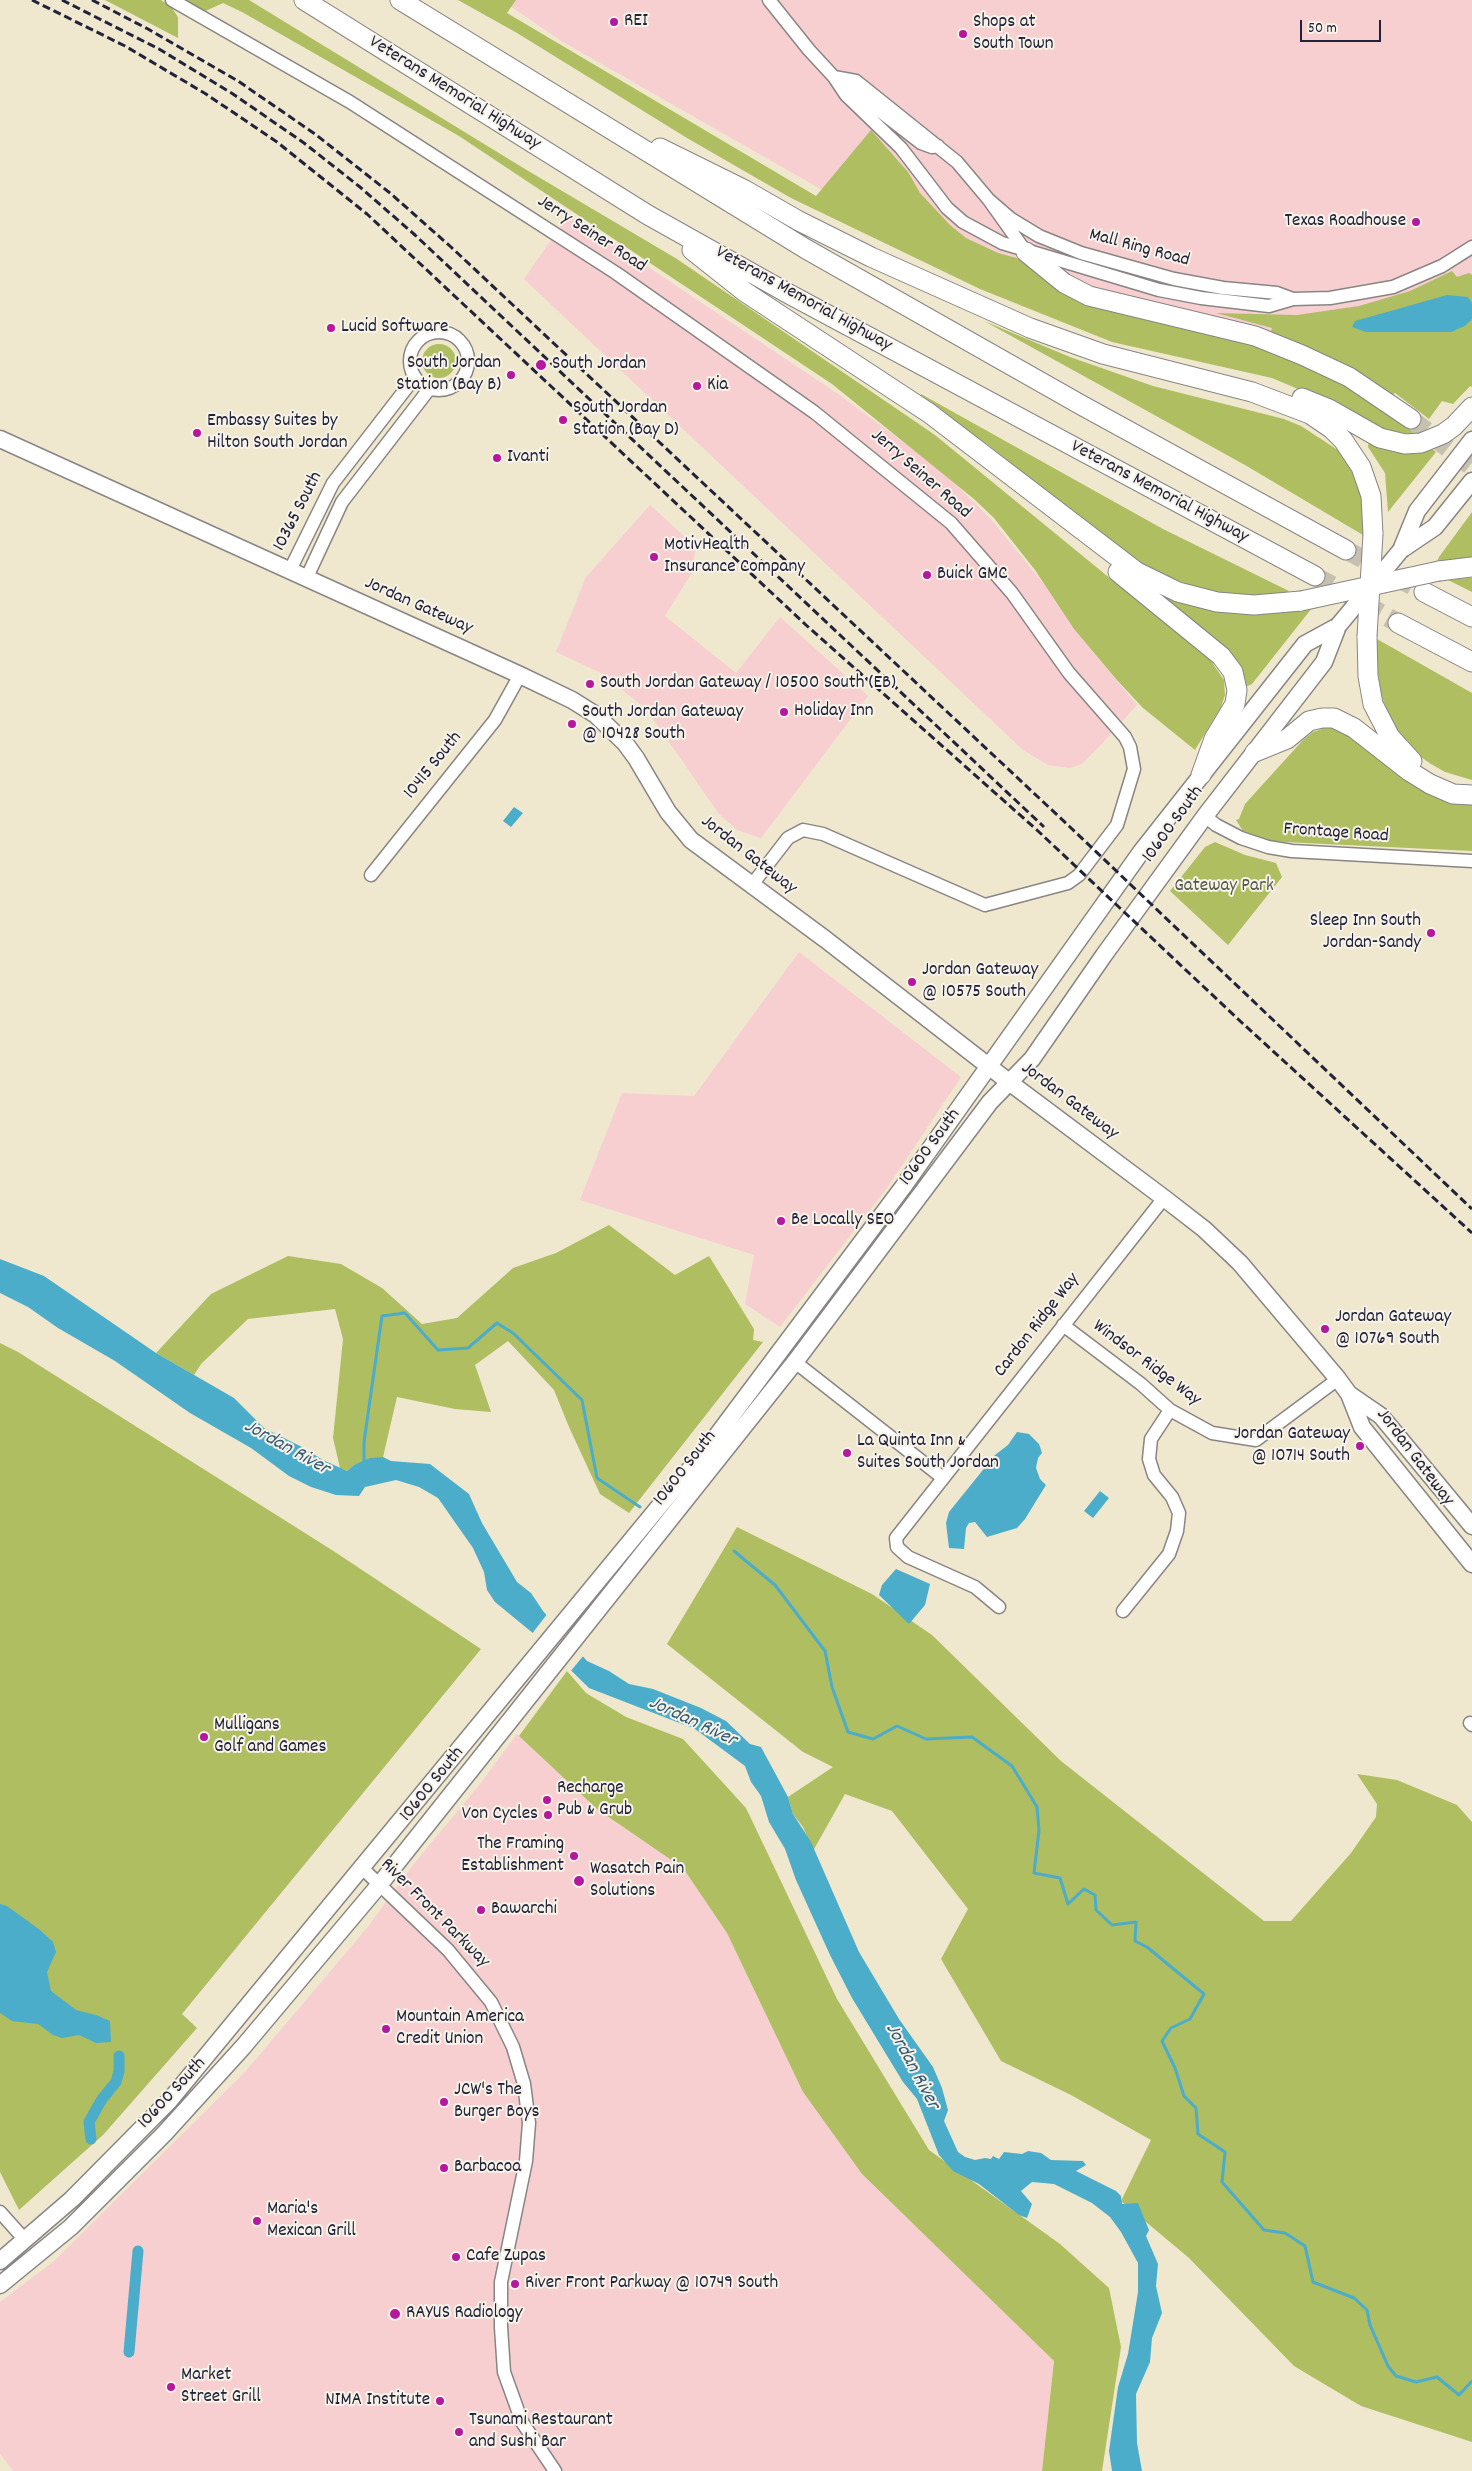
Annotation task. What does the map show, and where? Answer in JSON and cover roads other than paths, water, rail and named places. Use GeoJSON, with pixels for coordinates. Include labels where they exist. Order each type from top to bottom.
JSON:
{"type":"FeatureCollection","features":[{"type":"Feature","properties":{"kind":"highway","name":"Veterans Memorial Highway"},"geometry":{"type":"LineString","coordinates":[[304,0],[648,215],[789,294],[1315,576]]}},
{"type":"Feature","properties":{"kind":"highway","name":"Veterans Memorial Highway"},"geometry":{"type":"LineString","coordinates":[[400,0],[737,208],[926,318],[1346,550]]}},
{"type":"Feature","properties":{"kind":"highway"},"geometry":{"type":"LineString","coordinates":[[567,103],[746,190],[800,221],[863,253],[1030,328],[1103,354],[1252,392],[1310,414],[1325,423],[1343,440],[1357,460],[1369,488],[1373,511],[1373,534],[1367,670],[1371,695],[1377,714],[1390,738],[1407,757],[1424,770],[1445,781],[1472,789]]}},
{"type":"Feature","properties":{"kind":"highway"},"geometry":{"type":"LineString","coordinates":[[648,215],[745,292],[929,413],[1123,563],[1145,577],[1178,592],[1231,604],[1272,605],[1301,601],[1439,571],[1472,567]]}},
{"type":"Feature","properties":{"kind":"highway"},"geometry":{"type":"LineString","coordinates":[[1026,252],[1064,283],[1089,296],[1255,336],[1302,354],[1349,377],[1412,419]]}},
{"type":"Feature","properties":{"kind":"highway"},"geometry":{"type":"LineString","coordinates":[[1252,392],[1300,398],[1338,413],[1380,438],[1405,444],[1421,443],[1443,434],[1454,426],[1472,407]]}},
{"type":"Feature","properties":{"kind":"highway"},"geometry":{"type":"LineString","coordinates":[[1032,494],[1110,565],[1221,656],[1231,668],[1237,686],[1235,704],[1214,739],[1201,776]]}},
{"type":"Feature","properties":{"kind":"highway"},"geometry":{"type":"LineString","coordinates":[[1424,592],[1472,617]]}},
{"type":"Feature","properties":{"kind":"highway"},"geometry":{"type":"LineString","coordinates":[[1398,623],[1472,662]]}},
{"type":"Feature","properties":{"kind":"highway"},"geometry":{"type":"LineString","coordinates":[[1255,752],[1287,739],[1309,721],[1334,718],[1354,728],[1422,780],[1453,794],[1472,795]]}},
{"type":"Feature","properties":{"kind":"main road","name":"Jordan Gateway"},"geometry":{"type":"LineString","coordinates":[[0,439],[520,675],[572,700],[606,724],[636,758],[668,812],[684,832],[706,852],[825,939],[1009,1082],[1164,1198],[1204,1229],[1240,1263],[1338,1379],[1349,1394],[1362,1427],[1472,1564]]}},
{"type":"Feature","properties":{"kind":"main road","name":"10600 South"},"geometry":{"type":"LineString","coordinates":[[0,2285],[70,2227],[164,2134],[243,2048],[380,1884],[592,1620],[796,1362],[986,1107],[1032,1059],[1120,931],[1205,816],[1324,662],[1338,626],[1401,550],[1418,511],[1472,440]]}},
{"type":"Feature","properties":{"kind":"main road","name":"10600 South"},"geometry":{"type":"LineString","coordinates":[[1401,550],[1435,527],[1472,481]]}},
{"type":"Feature","properties":{"kind":"main road","name":"10600 South"},"geometry":{"type":"LineString","coordinates":[[0,2261],[72,2199],[170,2100],[709,1446],[990,1067],[1106,900],[1201,776],[1305,644],[1338,626]]}},
{"type":"Feature","properties":{"kind":"main road","name":"Jordan Gateway"},"geometry":{"type":"LineString","coordinates":[[1349,1394],[1381,1416],[1472,1526]]}},
{"type":"Feature","properties":{"kind":"main road"},"geometry":{"type":"LineString","coordinates":[[1450,1538],[1455,1556],[1462,1568],[1472,1577]]}},
{"type":"Feature","properties":{"kind":"street","name":"Jerry Seiner Road"},"geometry":{"type":"LineString","coordinates":[[172,0],[350,102],[616,273],[821,418],[951,523],[1012,593],[1058,659],[1125,737],[1130,747],[1134,769],[1117,825],[1079,875],[1068,883],[985,905],[823,834],[804,830],[788,838],[752,886]]}},
{"type":"Feature","properties":{"kind":"street","name":"Mall Ring Road"},"geometry":{"type":"LineString","coordinates":[[769,0],[834,77],[846,95],[901,148],[947,208],[981,233],[1026,252],[1132,282],[1201,298],[1269,306],[1293,299],[1330,298],[1393,287],[1442,266],[1472,247]]}},
{"type":"Feature","properties":{"kind":"street","name":"Mall Ring Road"},"geometry":{"type":"LineString","coordinates":[[834,77],[856,81],[957,162],[989,200],[1026,252]]}},
{"type":"Feature","properties":{"kind":"street","name":"Mall Ring Road"},"geometry":{"type":"LineString","coordinates":[[989,200],[1011,218],[1039,236],[1081,253],[1174,279],[1223,288],[1277,293],[1293,299]]}},
{"type":"Feature","properties":{"kind":"street"},"geometry":{"type":"LineString","coordinates":[[437,332],[453,336],[461,342],[466,351],[468,362],[465,372],[451,387],[430,388],[415,377],[411,368],[410,355],[418,340],[427,334],[437,332]]}},
{"type":"Feature","properties":{"kind":"street","name":"10365 South"},"geometry":{"type":"LineString","coordinates":[[290,570],[333,483],[415,377]]}},
{"type":"Feature","properties":{"kind":"street","name":"10365 South"},"geometry":{"type":"LineString","coordinates":[[307,577],[342,502],[430,388]]}},
{"type":"Feature","properties":{"kind":"street","name":"10415 South"},"geometry":{"type":"LineString","coordinates":[[371,875],[495,720],[520,675]]}},
{"type":"Feature","properties":{"kind":"street","name":"Frontage Road"},"geometry":{"type":"LineString","coordinates":[[1205,816],[1216,825],[1241,838],[1276,849],[1472,861]]}},
{"type":"Feature","properties":{"kind":"street","name":"Cardon Ridge Way"},"geometry":{"type":"LineString","coordinates":[[999,1606],[975,1587],[908,1557],[897,1547],[896,1538],[1164,1198]]}},
{"type":"Feature","properties":{"kind":"street","name":"Windsor Ridge Way"},"geometry":{"type":"LineString","coordinates":[[1063,1325],[1141,1384],[1170,1410],[1212,1433],[1256,1440],[1338,1379]]}},
{"type":"Feature","properties":{"kind":"street"},"geometry":{"type":"LineString","coordinates":[[796,1362],[942,1478]]}},
{"type":"Feature","properties":{"kind":"street"},"geometry":{"type":"LineString","coordinates":[[1123,1612],[1168,1554],[1177,1531],[1179,1513],[1172,1497],[1154,1475],[1149,1459],[1151,1439],[1170,1410]]}},
{"type":"Feature","properties":{"kind":"street","name":"River Front Parkway"},"geometry":{"type":"LineString","coordinates":[[361,1867],[448,1950],[492,2002],[513,2047],[524,2084],[529,2122],[526,2160],[501,2282],[501,2328],[504,2372],[522,2422],[555,2471]]}},
{"type":"Feature","properties":{"kind":"street"},"geometry":{"type":"LineString","coordinates":[[0,2212],[25,2240]]}},
{"type":"Feature","properties":{"kind":"water"},"geometry":{"type":"Polygon","coordinates":[[[1447,295],[1468,297],[1472,303],[1472,319],[1465,326],[1451,332],[1366,332],[1352,327],[1355,321],[1447,295]]]}},
{"type":"Feature","properties":{"kind":"water"},"geometry":{"type":"Polygon","coordinates":[[[514,807],[523,813],[511,827],[503,821],[514,807]]]}},
{"type":"Feature","properties":{"kind":"water","name":"Jordan River"},"geometry":{"type":"Polygon","coordinates":[[[0,1259],[44,1276],[156,1353],[234,1398],[264,1428],[323,1460],[347,1471],[354,1465],[370,1458],[383,1457],[391,1461],[430,1464],[469,1494],[482,1523],[517,1582],[531,1593],[543,1611],[587,1661],[609,1671],[629,1684],[653,1689],[701,1708],[726,1721],[750,1744],[761,1747],[788,1797],[793,1814],[811,1842],[859,1952],[899,2019],[933,2067],[942,2088],[948,2110],[944,2121],[958,2152],[965,2157],[975,2160],[991,2159],[993,2156],[999,2159],[1004,2152],[1022,2154],[1028,2151],[1041,2153],[1051,2160],[1083,2161],[1086,2165],[1076,2171],[1116,2191],[1121,2196],[1122,2204],[1138,2203],[1149,2230],[1146,2236],[1158,2264],[1156,2286],[1162,2313],[1152,2338],[1150,2362],[1136,2394],[1137,2443],[1142,2471],[1112,2471],[1109,2451],[1118,2387],[1128,2354],[1138,2292],[1138,2263],[1121,2232],[1110,2217],[1092,2203],[1054,2184],[1032,2182],[1021,2191],[1032,2204],[1027,2218],[1019,2215],[979,2184],[953,2171],[939,2155],[917,2099],[903,2082],[852,1998],[830,1955],[796,1880],[785,1849],[769,1822],[761,1796],[751,1782],[745,1766],[695,1729],[589,1688],[534,1634],[495,1602],[487,1590],[484,1572],[473,1548],[438,1498],[419,1487],[396,1480],[365,1487],[359,1496],[336,1495],[311,1487],[289,1476],[251,1448],[190,1413],[115,1361],[58,1328],[28,1307],[0,1293],[0,1259]]]}},
{"type":"Feature","properties":{"kind":"water"},"geometry":{"type":"Polygon","coordinates":[[[1017,1432],[1029,1434],[1039,1444],[1042,1453],[1038,1458],[1036,1468],[1040,1479],[1046,1485],[1025,1519],[1017,1528],[987,1537],[975,1522],[969,1523],[966,1528],[964,1549],[949,1548],[946,1523],[949,1512],[995,1455],[1008,1445],[1017,1432]]]}},
{"type":"Feature","properties":{"kind":"water"},"geometry":{"type":"Polygon","coordinates":[[[1100,1491],[1109,1498],[1093,1518],[1084,1511],[1100,1491]]]}},
{"type":"Feature","properties":{"kind":"water"},"geometry":{"type":"Polygon","coordinates":[[[896,1569],[930,1584],[925,1605],[909,1624],[879,1595],[882,1585],[896,1569]]]}},
{"type":"Feature","properties":{"kind":"water"},"geometry":{"type":"Polygon","coordinates":[[[0,1904],[7,1906],[53,1942],[56,1952],[47,1972],[51,1991],[76,2010],[110,2021],[111,2042],[96,2043],[79,2035],[62,2038],[53,2035],[38,2024],[12,2021],[0,2013],[0,1904]]]}},
{"type":"Feature","properties":{"kind":"waterway"},"geometry":{"type":"LineString","coordinates":[[364,1464],[364,1442],[382,1316],[405,1313],[438,1350],[468,1348],[497,1323],[513,1333],[582,1400],[597,1478],[640,1507]]}},
{"type":"Feature","properties":{"kind":"waterway"},"geometry":{"type":"LineString","coordinates":[[734,1551],[775,1585],[825,1651],[832,1687],[848,1732],[873,1739],[897,1726],[926,1739],[972,1737],[1012,1766],[1037,1807],[1039,1830],[1034,1873],[1060,1878],[1068,1904],[1084,1889],[1095,1895],[1096,1910],[1112,1925],[1136,1922],[1135,1941],[1147,1947],[1204,1994],[1190,2019],[1171,2028],[1162,2041],[1175,2068],[1184,2096],[1196,2108],[1198,2134],[1225,2152],[1222,2182],[1264,2230],[1285,2233],[1305,2246],[1313,2282],[1354,2298],[1367,2310],[1370,2325],[1388,2366],[1396,2376],[1416,2382],[1437,2377],[1459,2395],[1472,2381]]}},
{"type":"Feature","properties":{"kind":"waterway"},"geometry":{"type":"LineString","coordinates":[[91,2139],[89,2122],[102,2099],[116,2082],[119,2071],[119,2056]]}},
{"type":"Feature","properties":{"kind":"waterway"},"geometry":{"type":"LineString","coordinates":[[129,2352],[138,2251]]}},
{"type":"Feature","properties":{"kind":"tunnel"},"geometry":{"type":"LineString","coordinates":[[1411,419],[1472,467]]}},
{"type":"Feature","properties":{"kind":"tunnel"},"geometry":{"type":"LineString","coordinates":[[1346,550],[1424,592]]}},
{"type":"Feature","properties":{"kind":"tunnel"},"geometry":{"type":"LineString","coordinates":[[1315,576],[1398,623]]}},
{"type":"Feature","properties":{"kind":"railway"},"geometry":{"type":"LineString","coordinates":[[32,0],[125,46],[206,94],[277,142],[367,214],[806,625],[1038,831],[1239,1020],[1472,1233]]}},
{"type":"Feature","properties":{"kind":"railway"},"geometry":{"type":"LineString","coordinates":[[62,0],[159,49],[233,94],[304,143],[360,187],[415,235],[1044,827]]}},
{"type":"Feature","properties":{"kind":"railway"},"geometry":{"type":"LineString","coordinates":[[92,0],[148,29],[238,81],[315,134],[390,193],[451,247],[1070,827],[1472,1209]]}},
{"type":"Feature","properties":{"kind":"place","name":"REI"},"geometry":{"type":"Point","coordinates":[614,22]}},
{"type":"Feature","properties":{"kind":"place","name":"Shops at South Town"},"geometry":{"type":"Point","coordinates":[963,34]}},
{"type":"Feature","properties":{"kind":"place","name":"Texas Roadhouse"},"geometry":{"type":"Point","coordinates":[1416,222]}},
{"type":"Feature","properties":{"kind":"place","name":"Lucid Software"},"geometry":{"type":"Point","coordinates":[331,328]}},
{"type":"Feature","properties":{"kind":"place","name":"South Jordan"},"geometry":{"type":"Point","coordinates":[541,365]}},
{"type":"Feature","properties":{"kind":"place","name":"South Jordan Station (Bay B)"},"geometry":{"type":"Point","coordinates":[511,375]}},
{"type":"Feature","properties":{"kind":"place","name":"Kia"},"geometry":{"type":"Point","coordinates":[697,386]}},
{"type":"Feature","properties":{"kind":"place","name":"South Jordan Station (Bay D)"},"geometry":{"type":"Point","coordinates":[563,420]}},
{"type":"Feature","properties":{"kind":"place","name":"Embassy Suites by Hilton South Jordan"},"geometry":{"type":"Point","coordinates":[197,433]}},
{"type":"Feature","properties":{"kind":"place","name":"Ivanti"},"geometry":{"type":"Point","coordinates":[497,458]}},
{"type":"Feature","properties":{"kind":"place","name":"MotivHealth Insurance Company"},"geometry":{"type":"Point","coordinates":[654,557]}},
{"type":"Feature","properties":{"kind":"place","name":"Buick GMC"},"geometry":{"type":"Point","coordinates":[927,575]}},
{"type":"Feature","properties":{"kind":"place","name":"South Jordan Gateway / 10500 South (EB)"},"geometry":{"type":"Point","coordinates":[590,684]}},
{"type":"Feature","properties":{"kind":"place","name":"Holiday Inn"},"geometry":{"type":"Point","coordinates":[784,712]}},
{"type":"Feature","properties":{"kind":"place","name":"South Jordan Gateway @ 10428 South"},"geometry":{"type":"Point","coordinates":[572,724]}},
{"type":"Feature","properties":{"kind":"place","name":"Sleep Inn South Jordan-Sandy"},"geometry":{"type":"Point","coordinates":[1431,933]}},
{"type":"Feature","properties":{"kind":"place","name":"Jordan Gateway @ 10575 South"},"geometry":{"type":"Point","coordinates":[912,982]}},
{"type":"Feature","properties":{"kind":"place","name":"Be Locally SEO"},"geometry":{"type":"Point","coordinates":[781,1221]}},
{"type":"Feature","properties":{"kind":"place","name":"Jordan Gateway @ 10769 South"},"geometry":{"type":"Point","coordinates":[1325,1329]}},
{"type":"Feature","properties":{"kind":"place","name":"Jordan Gateway @ 10714 South"},"geometry":{"type":"Point","coordinates":[1360,1446]}},
{"type":"Feature","properties":{"kind":"place","name":"La Quinta Inn & Suites South Jordan"},"geometry":{"type":"Point","coordinates":[847,1453]}},
{"type":"Feature","properties":{"kind":"place","name":"Mulligans Golf and Games"},"geometry":{"type":"Point","coordinates":[204,1737]}},
{"type":"Feature","properties":{"kind":"place","name":"Recharge Pub & Grub"},"geometry":{"type":"Point","coordinates":[547,1800]}},
{"type":"Feature","properties":{"kind":"place","name":"Von Cycles"},"geometry":{"type":"Point","coordinates":[548,1815]}},
{"type":"Feature","properties":{"kind":"place","name":"The Framing Establishment"},"geometry":{"type":"Point","coordinates":[574,1856]}},
{"type":"Feature","properties":{"kind":"place","name":"Wasatch Pain Solutions"},"geometry":{"type":"Point","coordinates":[579,1881]}},
{"type":"Feature","properties":{"kind":"place","name":"Bawarchi"},"geometry":{"type":"Point","coordinates":[481,1910]}},
{"type":"Feature","properties":{"kind":"place","name":"Mountain America Credit Union"},"geometry":{"type":"Point","coordinates":[386,2029]}},
{"type":"Feature","properties":{"kind":"place","name":"JCW's The Burger Boys"},"geometry":{"type":"Point","coordinates":[444,2102]}},
{"type":"Feature","properties":{"kind":"place","name":"Barbacoa"},"geometry":{"type":"Point","coordinates":[444,2168]}},
{"type":"Feature","properties":{"kind":"place","name":"Maria's Mexican Grill"},"geometry":{"type":"Point","coordinates":[257,2221]}},
{"type":"Feature","properties":{"kind":"place","name":"Cafe Zupas"},"geometry":{"type":"Point","coordinates":[456,2257]}},
{"type":"Feature","properties":{"kind":"place","name":"River Front Parkway @ 10749 South"},"geometry":{"type":"Point","coordinates":[515,2284]}},
{"type":"Feature","properties":{"kind":"place","name":"RAYUS Radiology"},"geometry":{"type":"Point","coordinates":[395,2314]}},
{"type":"Feature","properties":{"kind":"place","name":"Market Street Grill"},"geometry":{"type":"Point","coordinates":[171,2387]}},
{"type":"Feature","properties":{"kind":"place","name":"NIMA Institute"},"geometry":{"type":"Point","coordinates":[440,2401]}},
{"type":"Feature","properties":{"kind":"place","name":"Tsunami Restaurant and Sushi Bar"},"geometry":{"type":"Point","coordinates":[459,2432]}},
{"type":"Feature","properties":{"kind":"park label","name":"Gateway Park"},"geometry":{"type":"Point","coordinates":[1224,887]}}]}
